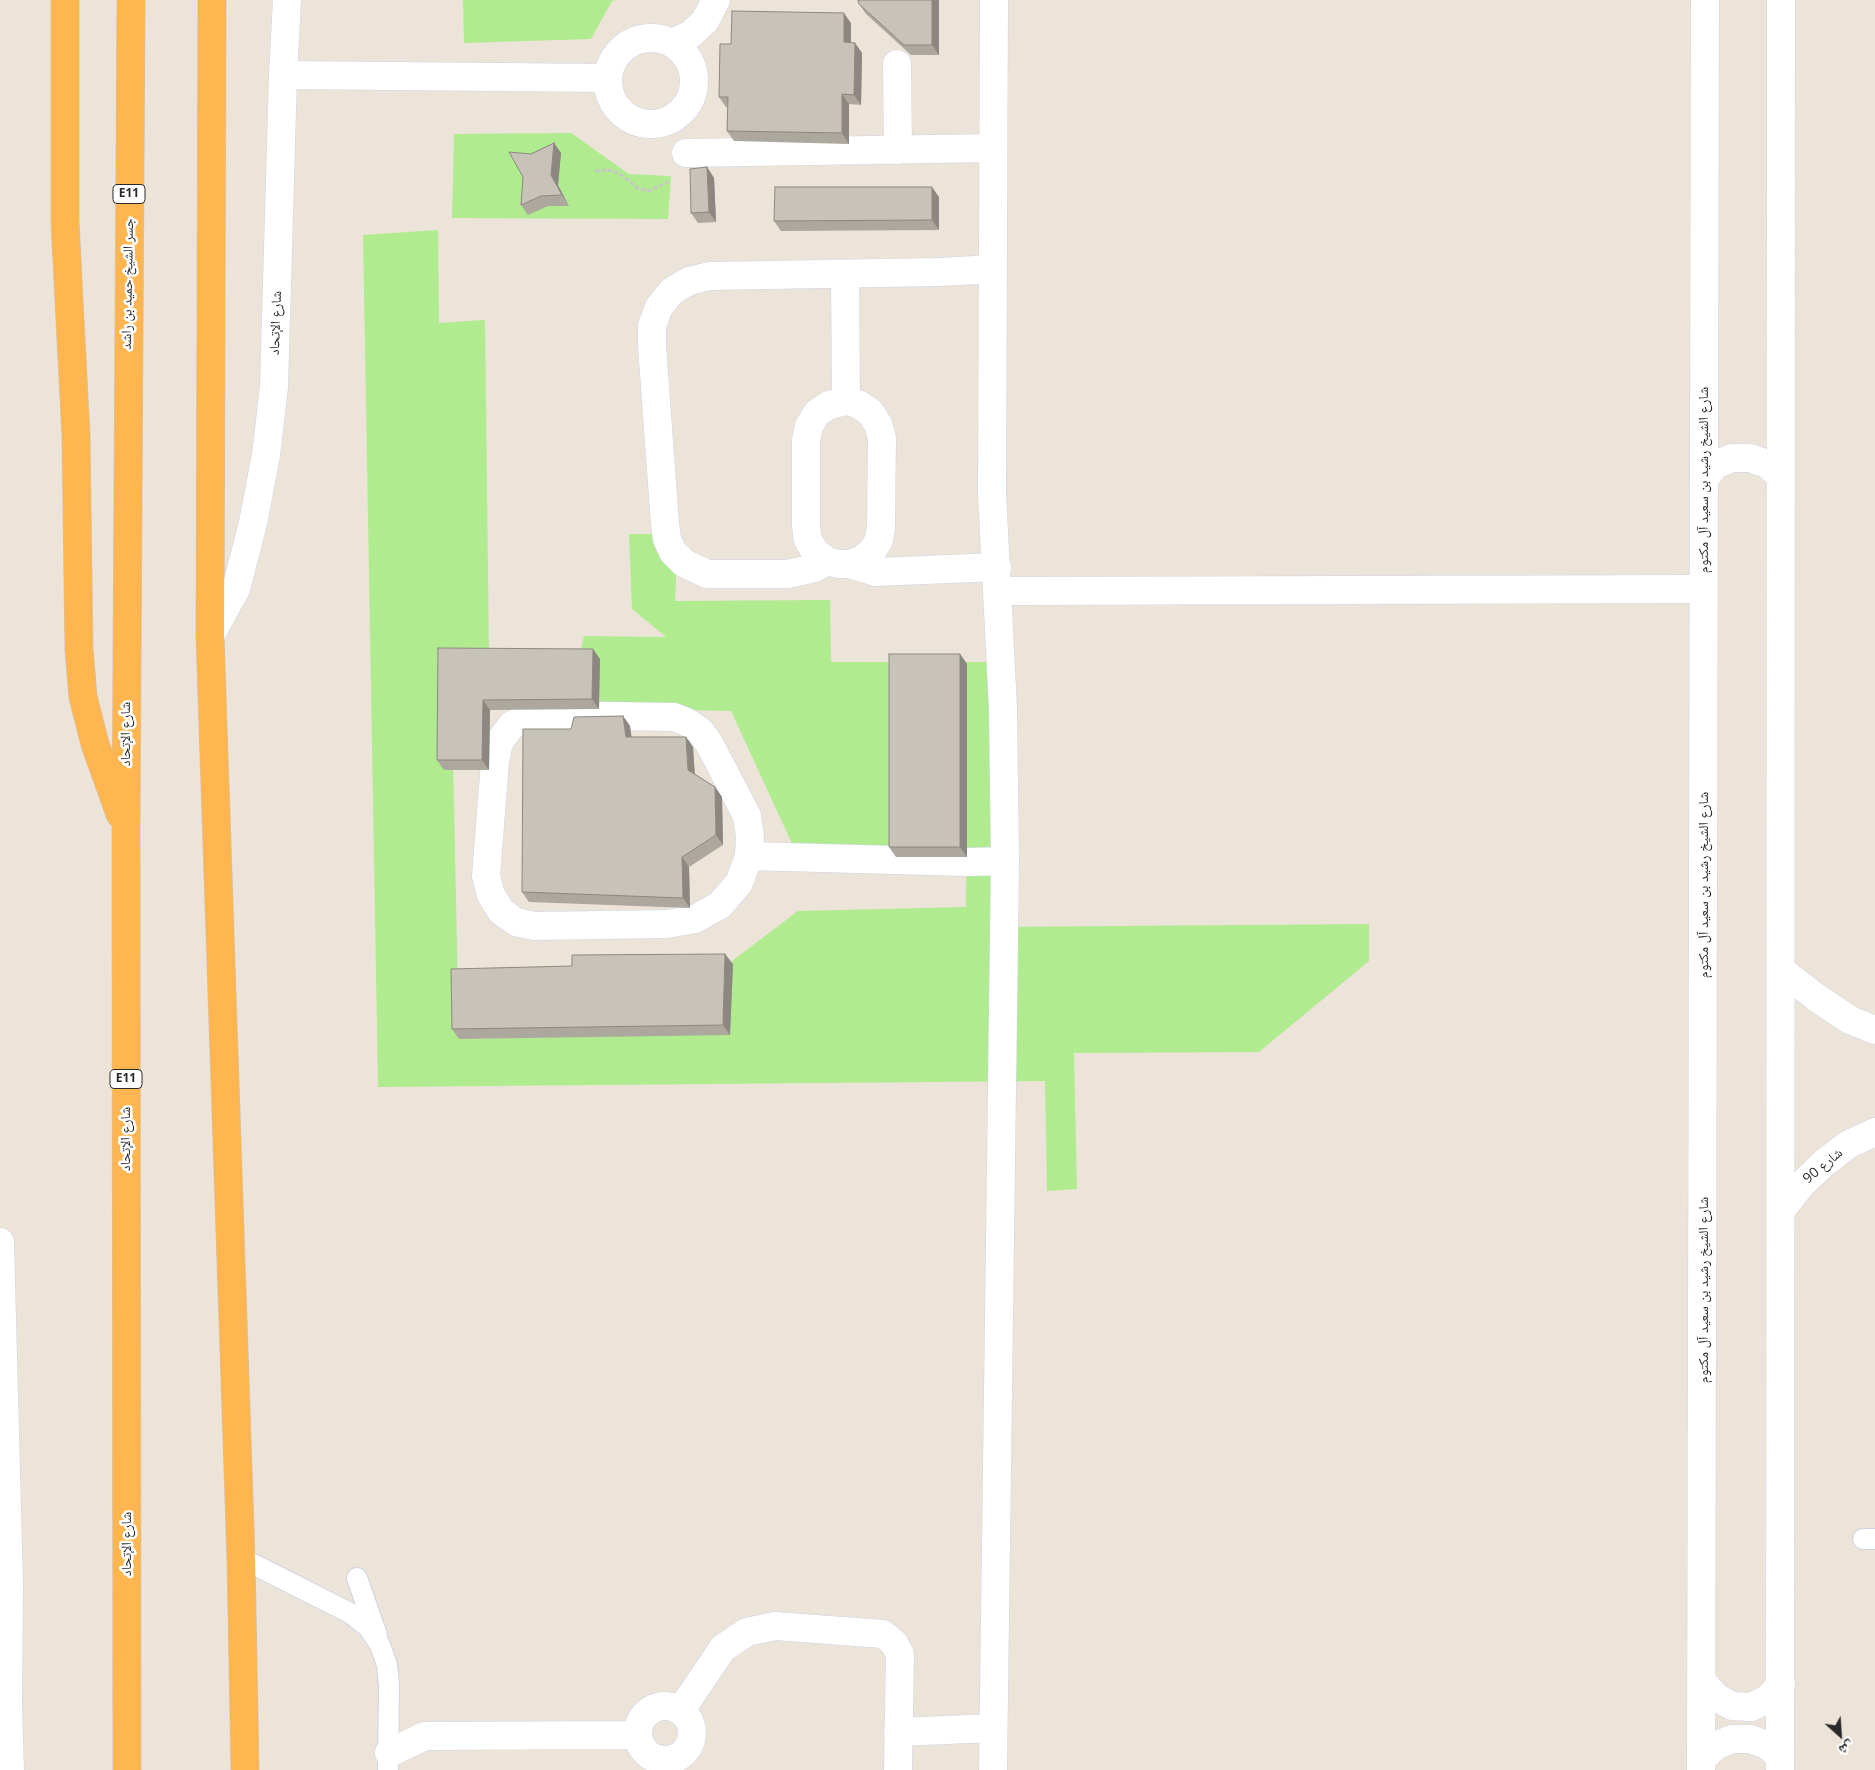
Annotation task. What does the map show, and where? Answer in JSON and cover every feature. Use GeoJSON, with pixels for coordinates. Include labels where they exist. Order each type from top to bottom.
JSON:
{"type":"FeatureCollection","features":[{"type":"Feature","properties":{"kind":"highway"},"geometry":{"type":"LineString","coordinates":[[65,0],[65,222],[76,427],[79,649],[83,697],[95,744],[109,788],[126,827]]}},
{"type":"Feature","properties":{"kind":"highway","name":"جسر الشيخ حميد بن راشد"},"geometry":{"type":"LineString","coordinates":[[127,389],[131,0]]}},
{"type":"Feature","properties":{"kind":"highway"},"geometry":{"type":"LineString","coordinates":[[212,0],[210,636],[241,1558],[245,1770]]}},
{"type":"Feature","properties":{"kind":"highway","name":"شارع الإتحاد"},"geometry":{"type":"LineString","coordinates":[[127,389],[127,1770]]}},
{"type":"Feature","properties":{"kind":"street","name":"شارع الإتحاد"},"geometry":{"type":"LineString","coordinates":[[210,636],[236,589],[253,523],[266,455],[274,387],[287,0]]}},
{"type":"Feature","properties":{"kind":"street"},"geometry":{"type":"LineString","coordinates":[[674,43],[691,34],[705,21],[716,0]]}},
{"type":"Feature","properties":{"kind":"street"},"geometry":{"type":"LineString","coordinates":[[994,0],[992,493],[1003,708],[1005,861],[993,1728],[994,1770]]}},
{"type":"Feature","properties":{"kind":"street","name":"شارع الشيخ رشيد بن سعيد آل مكتوم"},"geometry":{"type":"LineString","coordinates":[[1701,1765],[1704,1118],[1705,0]]}},
{"type":"Feature","properties":{"kind":"street"},"geometry":{"type":"LineString","coordinates":[[1780,1764],[1781,0]]}},
{"type":"Feature","properties":{"kind":"street"},"geometry":{"type":"LineString","coordinates":[[658,38],[674,43],[688,60],[694,81],[692,94],[685,107],[674,117],[660,124],[645,124],[628,119],[617,109],[609,95],[608,78],[614,56],[625,46],[639,39],[658,38]]}},
{"type":"Feature","properties":{"kind":"street"},"geometry":{"type":"LineString","coordinates":[[897,64],[898,150]]}},
{"type":"Feature","properties":{"kind":"street"},"geometry":{"type":"LineString","coordinates":[[283,75],[608,78]]}},
{"type":"Feature","properties":{"kind":"street"},"geometry":{"type":"LineString","coordinates":[[686,153],[993,148]]}},
{"type":"Feature","properties":{"kind":"street"},"geometry":{"type":"LineString","coordinates":[[993,269],[709,276],[689,281],[672,291],[663,302],[652,326],[665,524],[667,539],[673,552],[684,563],[707,574],[788,574],[838,562],[862,559],[872,551],[879,540],[881,527],[882,438],[878,424],[870,412],[858,404],[846,401],[829,405],[817,413],[809,426],[806,440],[806,526],[808,540],[816,552],[838,562],[876,572],[997,579],[1703,589]]}},
{"type":"Feature","properties":{"kind":"street"},"geometry":{"type":"LineString","coordinates":[[845,274],[846,401]]}},
{"type":"Feature","properties":{"kind":"street"},"geometry":{"type":"LineString","coordinates":[[1705,478],[1714,465],[1732,458],[1750,458],[1767,464],[1781,476]]}},
{"type":"Feature","properties":{"kind":"street"},"geometry":{"type":"LineString","coordinates":[[530,716],[659,716],[674,717],[688,722],[700,731],[709,743],[747,816],[750,836],[749,856],[739,883],[720,905],[695,919],[667,924],[620,925],[534,926],[516,922],[501,911],[490,895],[486,876],[495,762],[500,742],[512,725],[530,716]]}},
{"type":"Feature","properties":{"kind":"street"},"geometry":{"type":"LineString","coordinates":[[749,856],[967,862],[1005,861]]}},
{"type":"Feature","properties":{"kind":"street"},"geometry":{"type":"LineString","coordinates":[[1781,970],[1817,998],[1850,1020],[1875,1030]]}},
{"type":"Feature","properties":{"kind":"street","name":"شارع 90"},"geometry":{"type":"LineString","coordinates":[[1780,1210],[1801,1185],[1824,1163],[1849,1144],[1875,1132]]}},
{"type":"Feature","properties":{"kind":"street"},"geometry":{"type":"LineString","coordinates":[[0,1242],[4,1580],[10,1770]]}},
{"type":"Feature","properties":{"kind":"street"},"geometry":{"type":"LineString","coordinates":[[681,1710],[723,1648],[747,1632],[775,1626],[883,1634],[894,1642],[900,1654],[898,1770]]}},
{"type":"Feature","properties":{"kind":"street"},"geometry":{"type":"LineString","coordinates":[[1702,1681],[1716,1698],[1732,1706],[1751,1707],[1768,1699],[1781,1684]]}},
{"type":"Feature","properties":{"kind":"street"},"geometry":{"type":"LineString","coordinates":[[657,1706],[670,1706],[681,1710],[689,1719],[692,1730],[691,1742],[684,1751],[679,1764],[655,1758],[646,1753],[640,1745],[638,1735],[639,1723],[647,1712],[657,1706]]}},
{"type":"Feature","properties":{"kind":"street"},"geometry":{"type":"LineString","coordinates":[[898,1732],[993,1728]]}},
{"type":"Feature","properties":{"kind":"street"},"geometry":{"type":"LineString","coordinates":[[388,1761],[425,1736],[638,1735]]}},
{"type":"Feature","properties":{"kind":"street"},"geometry":{"type":"LineString","coordinates":[[1701,1765],[1715,1746],[1732,1739],[1750,1739],[1767,1745],[1780,1764]]}},
{"type":"Feature","properties":{"kind":"lane"},"geometry":{"type":"LineString","coordinates":[[241,1558],[350,1613],[368,1627],[380,1645]]}},
{"type":"Feature","properties":{"kind":"lane"},"geometry":{"type":"LineString","coordinates":[[357,1578],[387,1665],[388,1761]]}},
{"type":"Feature","properties":{"kind":"path"},"geometry":{"type":"LineString","coordinates":[[595,171],[608,170],[619,173],[638,188],[648,191],[668,183],[667,154],[686,153]]}},
{"type":"Feature","properties":{"kind":"green space"},"geometry":{"type":"Polygon","coordinates":[[[463,0],[617,0],[612,1],[591,39],[464,43],[463,0]]]}},
{"type":"Feature","properties":{"kind":"green space"},"geometry":{"type":"Polygon","coordinates":[[[571,133],[629,174],[671,176],[668,219],[452,218],[454,134],[571,133]],[[558,185],[530,187],[548,206],[569,205],[558,185]]]}},
{"type":"Feature","properties":{"kind":"green space"},"geometry":{"type":"Polygon","coordinates":[[[438,230],[439,323],[485,320],[489,656],[580,655],[584,636],[666,637],[632,609],[629,534],[678,534],[675,601],[830,600],[831,662],[993,662],[992,927],[1369,924],[1369,961],[1259,1052],[1074,1053],[1077,1189],[1047,1191],[1045,1081],[378,1087],[363,235],[438,230]],[[600,659],[451,665],[459,1039],[730,1034],[732,961],[798,911],[966,907],[967,664],[896,857],[800,861],[731,711],[600,708],[600,659]]]}},
{"type":"Feature","properties":{"kind":"building"},"geometry":{"type":"Polygon","coordinates":[[[858,0],[932,0],[932,45],[904,45],[859,4],[858,0]]]}},
{"type":"Feature","properties":{"kind":"building"},"geometry":{"type":"Polygon","coordinates":[[[732,11],[844,13],[844,42],[855,43],[854,95],[842,94],[842,133],[727,131],[728,97],[719,97],[720,44],[731,44],[732,11]]]}},
{"type":"Feature","properties":{"kind":"building"},"geometry":{"type":"Polygon","coordinates":[[[554,143],[551,175],[562,195],[541,196],[521,205],[523,177],[509,152],[531,154],[554,143]]]}},
{"type":"Feature","properties":{"kind":"building"},"geometry":{"type":"Polygon","coordinates":[[[707,167],[709,212],[691,213],[690,169],[707,167]]]}},
{"type":"Feature","properties":{"kind":"building"},"geometry":{"type":"Polygon","coordinates":[[[775,187],[932,187],[932,220],[774,221],[775,187]]]}},
{"type":"Feature","properties":{"kind":"building"},"geometry":{"type":"Polygon","coordinates":[[[438,648],[593,649],[592,699],[483,700],[482,760],[437,760],[438,648]]]}},
{"type":"Feature","properties":{"kind":"building"},"geometry":{"type":"Polygon","coordinates":[[[889,654],[960,654],[960,847],[889,847],[889,654]]]}},
{"type":"Feature","properties":{"kind":"building"},"geometry":{"type":"Polygon","coordinates":[[[623,716],[626,737],[686,737],[688,770],[715,787],[716,835],[682,857],[683,898],[522,892],[523,729],[571,729],[574,717],[623,716]]]}},
{"type":"Feature","properties":{"kind":"building"},"geometry":{"type":"Polygon","coordinates":[[[725,954],[723,1025],[452,1029],[451,969],[572,966],[572,955],[725,954]]]}}]}
